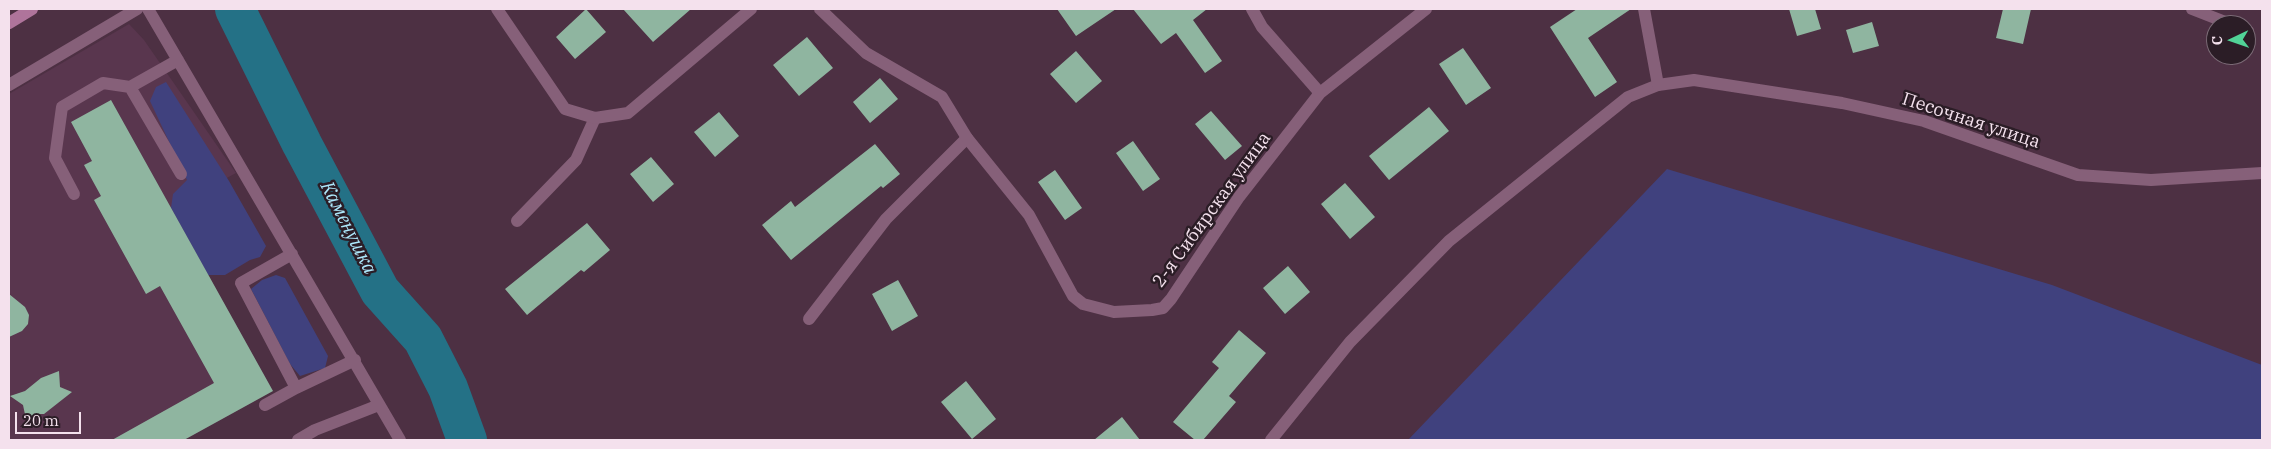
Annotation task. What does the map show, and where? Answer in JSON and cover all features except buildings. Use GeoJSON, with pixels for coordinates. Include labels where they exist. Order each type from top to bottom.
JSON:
{"type":"FeatureCollection","features":[{"type":"Feature","properties":{"kind":"main road"},"geometry":{"type":"LineString","coordinates":[[9,23],[32,9]]}},
{"type":"Feature","properties":{"kind":"street"},"geometry":{"type":"LineString","coordinates":[[9,85],[137,9]]}},
{"type":"Feature","properties":{"kind":"street"},"geometry":{"type":"LineString","coordinates":[[148,9],[355,360],[399,440]]}},
{"type":"Feature","properties":{"kind":"street"},"geometry":{"type":"LineString","coordinates":[[497,9],[565,109],[595,118],[628,113],[750,9]]}},
{"type":"Feature","properties":{"kind":"street","name":"2-я Сибирская улица"},"geometry":{"type":"LineString","coordinates":[[820,9],[866,53],[942,97],[967,138],[1030,215],[1077,301],[1114,312],[1163,308],[1171,300],[1240,198],[1320,93],[1426,9]]}},
{"type":"Feature","properties":{"kind":"street"},"geometry":{"type":"LineString","coordinates":[[1252,9],[1262,27],[1320,93]]}},
{"type":"Feature","properties":{"kind":"street"},"geometry":{"type":"LineString","coordinates":[[1644,9],[1658,85]]}},
{"type":"Feature","properties":{"kind":"street"},"geometry":{"type":"LineString","coordinates":[[2192,9],[2207,15]]}},
{"type":"Feature","properties":{"kind":"street"},"geometry":{"type":"LineString","coordinates":[[74,194],[55,158],[62,108],[103,83],[130,87],[178,60]]}},
{"type":"Feature","properties":{"kind":"street","name":"Песочная улица"},"geometry":{"type":"LineString","coordinates":[[1271,440],[1350,342],[1449,242],[1628,97],[1658,85],[1694,80],[1842,103],[1924,121],[2078,175],[2151,180],[2262,173]]}},
{"type":"Feature","properties":{"kind":"street"},"geometry":{"type":"LineString","coordinates":[[130,87],[181,174]]}},
{"type":"Feature","properties":{"kind":"street"},"geometry":{"type":"LineString","coordinates":[[517,221],[576,160],[595,118]]}},
{"type":"Feature","properties":{"kind":"street"},"geometry":{"type":"LineString","coordinates":[[808,319],[886,219],[967,138]]}},
{"type":"Feature","properties":{"kind":"street"},"geometry":{"type":"LineString","coordinates":[[292,254],[241,283],[296,388]]}},
{"type":"Feature","properties":{"kind":"street"},"geometry":{"type":"LineString","coordinates":[[265,404],[355,360]]}},
{"type":"Feature","properties":{"kind":"street"},"geometry":{"type":"LineString","coordinates":[[298,440],[315,430],[379,405]]}},
{"type":"Feature","properties":{"kind":"shaded area"},"geometry":{"type":"Polygon","coordinates":[[[129,24],[144,40],[236,173],[171,208],[273,391],[184,440],[9,440],[9,94],[129,24]]]}},
{"type":"Feature","properties":{"kind":"shaded area"},"geometry":{"type":"Polygon","coordinates":[[[166,82],[229,181],[266,246],[260,257],[250,260],[225,275],[208,275],[171,208],[173,194],[187,180],[150,101],[156,87],[166,82]]]}},
{"type":"Feature","properties":{"kind":"shaded area"},"geometry":{"type":"Polygon","coordinates":[[[1667,169],[2052,285],[2262,365],[2262,440],[1408,440],[1667,169]]]}},
{"type":"Feature","properties":{"kind":"shaded area"},"geometry":{"type":"Polygon","coordinates":[[[276,275],[285,278],[328,356],[325,368],[300,376],[290,364],[251,289],[262,280],[276,275]]]}},
{"type":"Feature","properties":{"kind":"waterway","name":"Каменушка"},"geometry":{"type":"LineString","coordinates":[[235,9],[302,144],[380,291],[423,339],[448,388],[467,440]]}}]}
